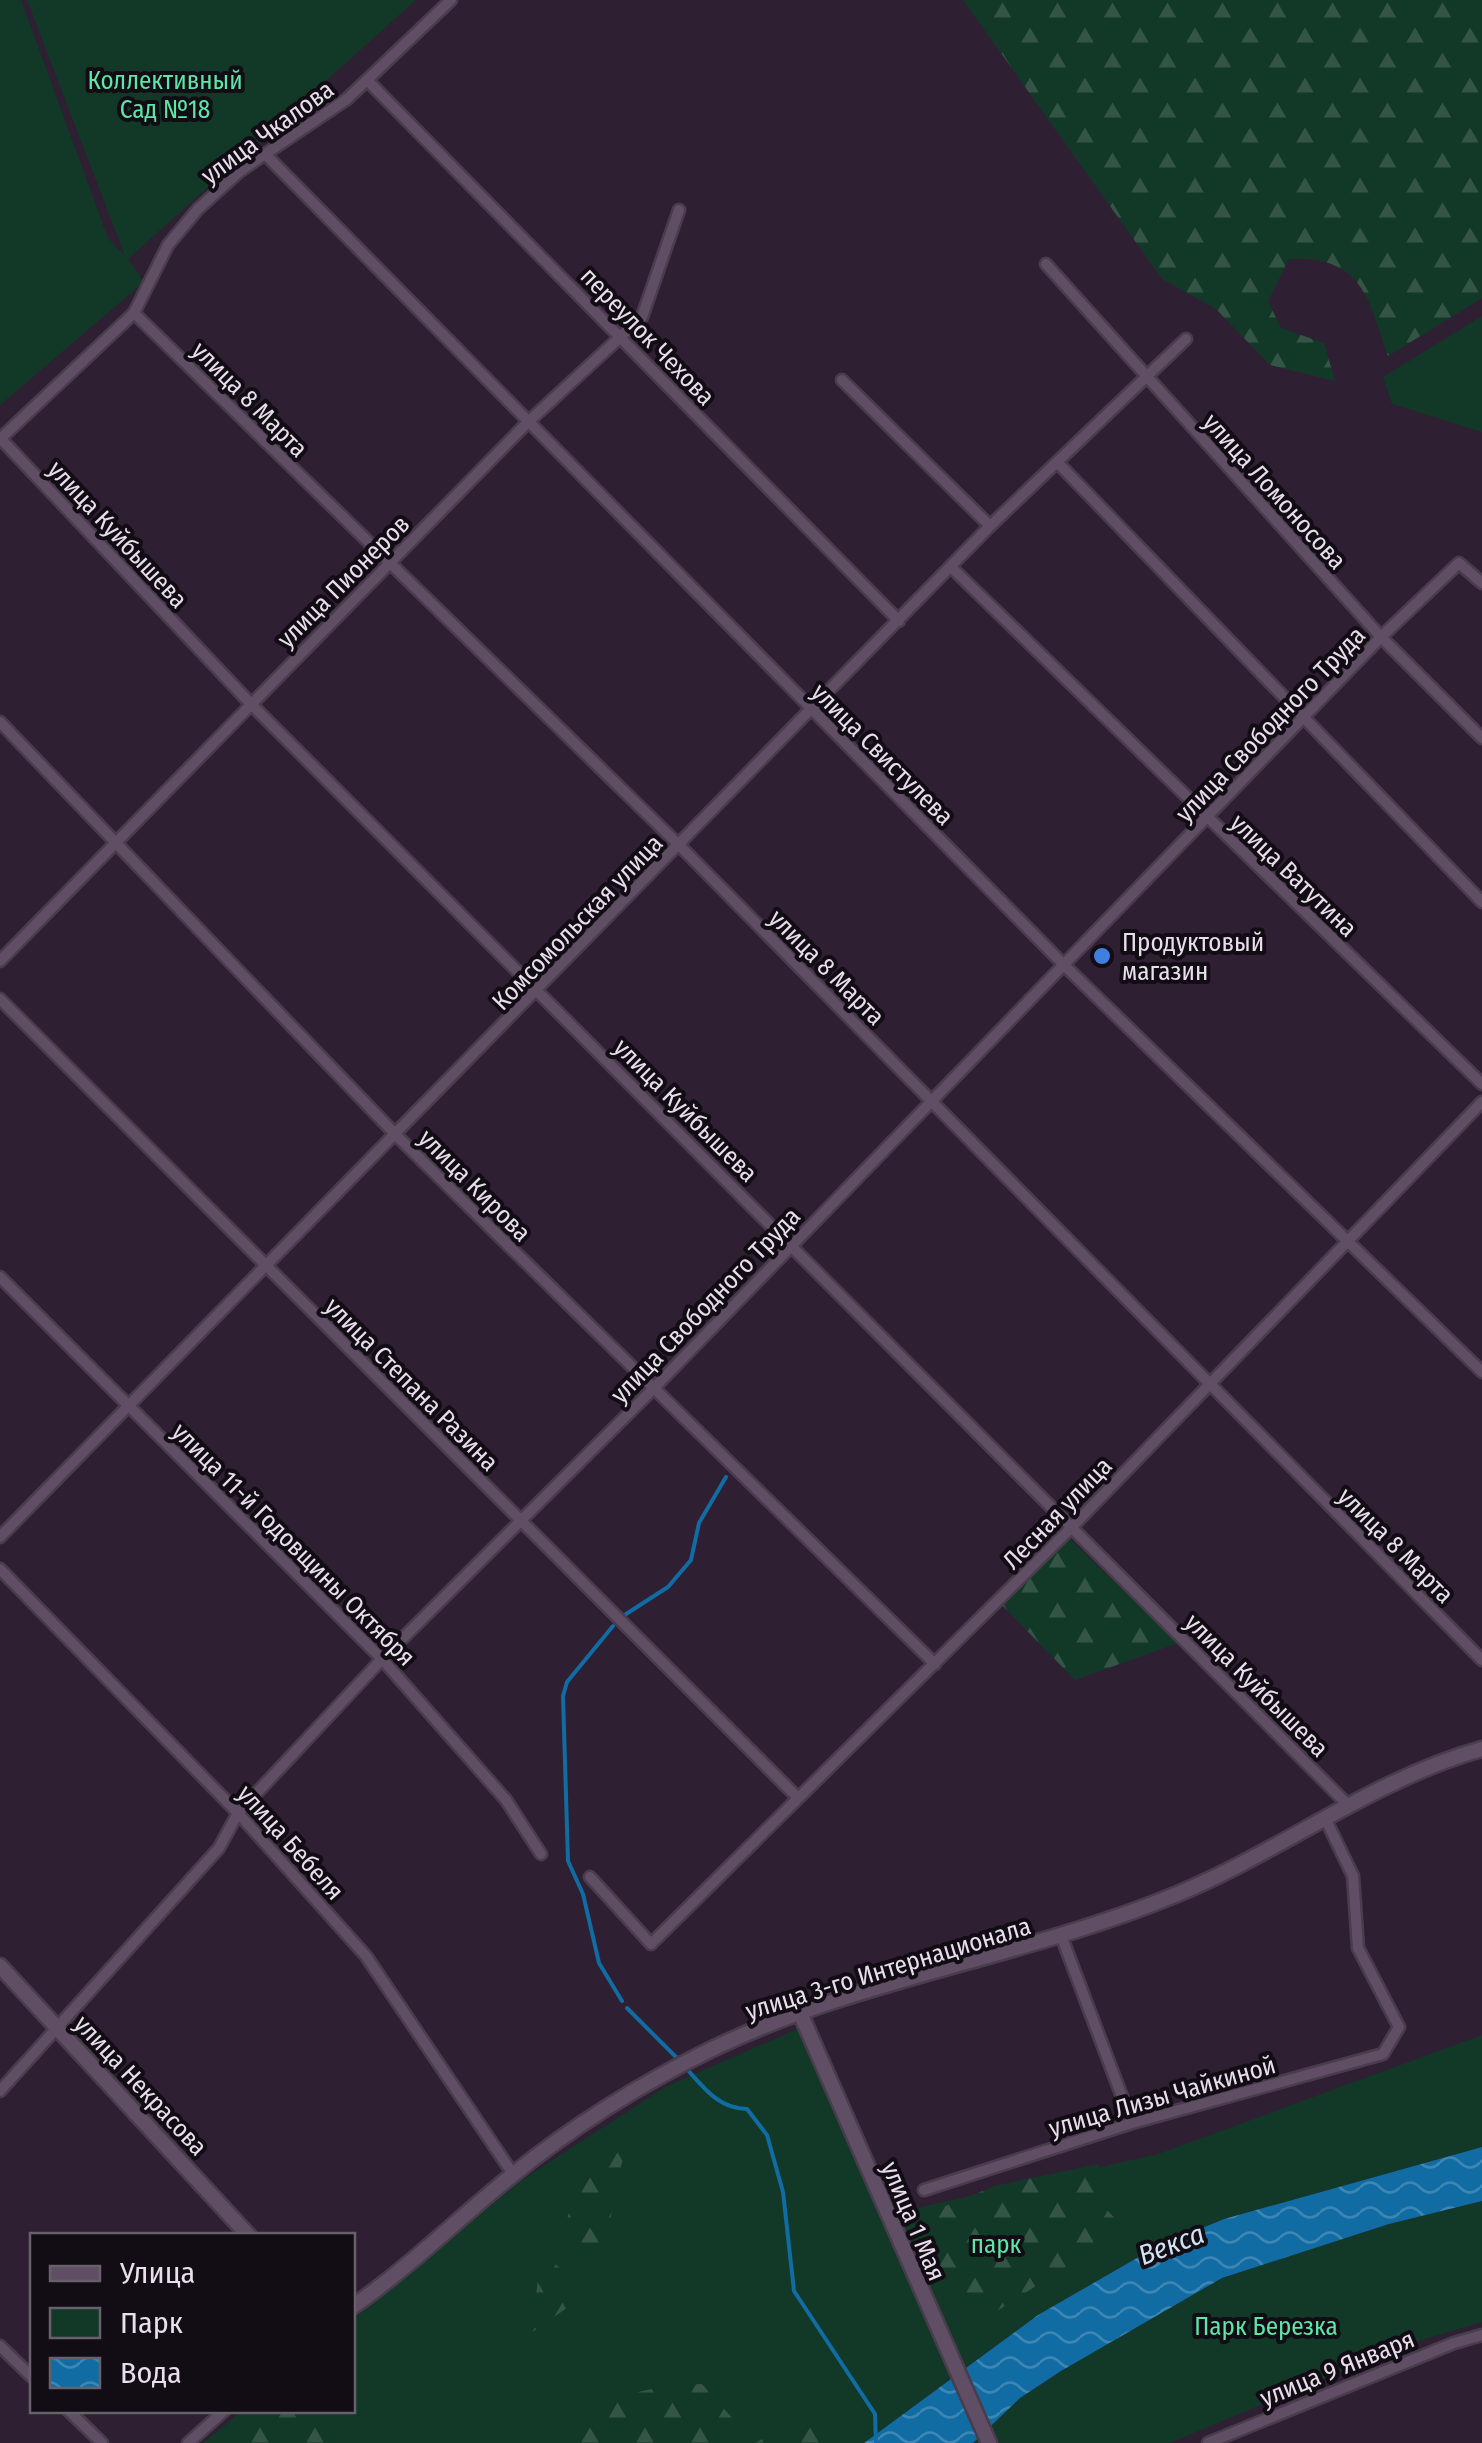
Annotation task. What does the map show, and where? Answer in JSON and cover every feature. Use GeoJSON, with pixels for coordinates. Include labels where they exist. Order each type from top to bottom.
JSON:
{"type":"FeatureCollection","features":[{"type":"Feature","properties":{"kind":"main road","name":"улица 3-го Интернационала"},"geometry":{"type":"LineString","coordinates":[[355,2305],[513,2174],[706,2052],[801,2015],[1062,1938],[1179,1894],[1439,1761],[1482,1749]]}},
{"type":"Feature","properties":{"kind":"main road","name":"улица Некрасова"},"geometry":{"type":"LineString","coordinates":[[0,1966],[246,2233]]}},
{"type":"Feature","properties":{"kind":"main road","name":"улица 1 Мая"},"geometry":{"type":"LineString","coordinates":[[801,2015],[989,2443]]}},
{"type":"Feature","properties":{"kind":"street","name":"улица Чкалова"},"geometry":{"type":"LineString","coordinates":[[1,439],[134,313],[178,233],[240,171],[348,100],[451,0]]}},
{"type":"Feature","properties":{"kind":"street","name":"переулок Чехова"},"geometry":{"type":"LineString","coordinates":[[367,80],[898,621]]}},
{"type":"Feature","properties":{"kind":"street","name":"улица Свистулева"},"geometry":{"type":"LineString","coordinates":[[265,154],[526,424],[1064,964],[1482,1372]]}},
{"type":"Feature","properties":{"kind":"street","name":"улица Пионеров"},"geometry":{"type":"LineString","coordinates":[[0,960],[526,424],[642,317],[679,210]]}},
{"type":"Feature","properties":{"kind":"street","name":"улица Ломоносова"},"geometry":{"type":"LineString","coordinates":[[1046,264],[1381,637],[1482,738]]}},
{"type":"Feature","properties":{"kind":"street","name":"улица 8 Марта"},"geometry":{"type":"LineString","coordinates":[[134,313],[680,846],[1482,1660]]}},
{"type":"Feature","properties":{"kind":"street","name":"Комсомольская улица"},"geometry":{"type":"LineString","coordinates":[[0,1537],[397,1136],[990,526],[1186,339]]}},
{"type":"Feature","properties":{"kind":"street"},"geometry":{"type":"LineString","coordinates":[[842,380],[990,526]]}},
{"type":"Feature","properties":{"kind":"street","name":"улица Куйбышева"},"geometry":{"type":"LineString","coordinates":[[1,439],[250,703],[793,1244],[1348,1806]]}},
{"type":"Feature","properties":{"kind":"street"},"geometry":{"type":"LineString","coordinates":[[1057,462],[1482,902]]}},
{"type":"Feature","properties":{"kind":"street","name":"улица Свободного Труда"},"geometry":{"type":"LineString","coordinates":[[0,2091],[219,1848],[238,1813],[382,1659],[653,1388],[1381,637],[1459,563],[1482,583]]}},
{"type":"Feature","properties":{"kind":"street","name":"улица Ватутина"},"geometry":{"type":"LineString","coordinates":[[951,567],[1482,1084]]}},
{"type":"Feature","properties":{"kind":"street","name":"улица Кирова"},"geometry":{"type":"LineString","coordinates":[[0,722],[397,1136],[935,1664]]}},
{"type":"Feature","properties":{"kind":"street","name":"улица Степана Разина"},"geometry":{"type":"LineString","coordinates":[[0,999],[796,1796]]}},
{"type":"Feature","properties":{"kind":"street","name":"Лесная улица"},"geometry":{"type":"LineString","coordinates":[[590,1877],[651,1944],[796,1796],[1071,1528],[1482,1102]]}},
{"type":"Feature","properties":{"kind":"street","name":"улица 11-й Годовщины Октября"},"geometry":{"type":"LineString","coordinates":[[0,1277],[382,1659],[506,1800],[542,1854]]}},
{"type":"Feature","properties":{"kind":"street","name":"улица Бебеля"},"geometry":{"type":"LineString","coordinates":[[0,1569],[238,1813],[366,1956],[513,2174]]}},
{"type":"Feature","properties":{"kind":"street","name":"улица Лизы Чайкиной"},"geometry":{"type":"LineString","coordinates":[[924,2190],[1132,2122],[1382,2054],[1398,2027],[1358,1948],[1353,1876],[1325,1818]]}},
{"type":"Feature","properties":{"kind":"street"},"geometry":{"type":"LineString","coordinates":[[1062,1938],[1132,2122]]}},
{"type":"Feature","properties":{"kind":"street","name":"улица 9 Января"},"geometry":{"type":"LineString","coordinates":[[1208,2443],[1454,2342],[1482,2335]]}},
{"type":"Feature","properties":{"kind":"street"},"geometry":{"type":"LineString","coordinates":[[0,2346],[30,2374]]}},
{"type":"Feature","properties":{"kind":"street"},"geometry":{"type":"LineString","coordinates":[[71,2413],[102,2443]]}},
{"type":"Feature","properties":{"kind":"street"},"geometry":{"type":"LineString","coordinates":[[188,2443],[222,2413]]}},
{"type":"Feature","properties":{"kind":"green space","name":"Коллективный Сад №18"},"geometry":{"type":"Polygon","coordinates":[[[0,0],[21,0],[108,238],[125,256],[27,0],[416,0],[128,259],[144,282],[0,405],[0,0]]]}},
{"type":"Feature","properties":{"kind":"green space"},"geometry":{"type":"Polygon","coordinates":[[[963,0],[1482,0],[1482,298],[1388,356],[1367,299],[1347,273],[1313,260],[1289,259],[1268,301],[1281,328],[1324,343],[1335,381],[1270,365],[1216,309],[1162,279],[963,0]]]}},
{"type":"Feature","properties":{"kind":"green space"},"geometry":{"type":"Polygon","coordinates":[[[1482,316],[1482,432],[1392,404],[1383,377],[1482,316]]]}},
{"type":"Feature","properties":{"kind":"green space"},"geometry":{"type":"Polygon","coordinates":[[[1068,1537],[1178,1643],[1075,1680],[1001,1604],[1068,1537]]]}},
{"type":"Feature","properties":{"kind":"green space"},"geometry":{"type":"Polygon","coordinates":[[[811,2023],[899,2212],[1158,2154],[1482,2035],[1482,2147],[1224,2219],[1156,2247],[1038,2315],[864,2443],[203,2443],[240,2413],[355,2413],[355,2317],[522,2180],[665,2087],[811,2023]]]}},
{"type":"Feature","properties":{"kind":"green space"},"geometry":{"type":"Polygon","coordinates":[[[634,2130],[621,2166],[600,2270],[582,2272],[563,2233],[582,2169],[605,2137],[634,2130]]]}},
{"type":"Feature","properties":{"kind":"green space","name":"парк"},"geometry":{"type":"Polygon","coordinates":[[[1098,2164],[1103,2206],[1125,2229],[986,2318],[934,2258],[923,2223],[928,2213],[995,2186],[1098,2164]]]}},
{"type":"Feature","properties":{"kind":"green space","name":"Парк Березка"},"geometry":{"type":"Polygon","coordinates":[[[1482,2201],[1482,2322],[1402,2346],[1170,2443],[973,2443],[1020,2398],[1222,2278],[1389,2224],[1482,2201]]]}},
{"type":"Feature","properties":{"kind":"green space"},"geometry":{"type":"Polygon","coordinates":[[[541,2258],[558,2266],[577,2291],[574,2303],[528,2335],[523,2327],[535,2302],[541,2258]]]}},
{"type":"Feature","properties":{"kind":"green space"},"geometry":{"type":"Polygon","coordinates":[[[702,2384],[733,2419],[746,2443],[572,2443],[574,2426],[620,2399],[649,2389],[702,2384]]]}},
{"type":"Feature","properties":{"kind":"green space"},"geometry":{"type":"Polygon","coordinates":[[[813,2410],[835,2424],[819,2443],[755,2443],[813,2410]]]}},
{"type":"Feature","properties":{"kind":"green space"},"geometry":{"type":"Polygon","coordinates":[[[310,2413],[330,2443],[227,2443],[244,2418],[310,2413]]]}},
{"type":"Feature","properties":{"kind":"water","name":"Векса"},"geometry":{"type":"Polygon","coordinates":[[[1482,2147],[1482,2201],[1389,2224],[1222,2278],[1020,2398],[973,2443],[864,2443],[1038,2315],[1156,2247],[1224,2219],[1482,2147]]]}},
{"type":"Feature","properties":{"kind":"waterway"},"geometry":{"type":"LineString","coordinates":[[623,1616],[668,1587],[691,1560],[699,1523],[726,1477]]}},
{"type":"Feature","properties":{"kind":"waterway"},"geometry":{"type":"LineString","coordinates":[[613,1626],[567,1682],[563,1696],[568,1861],[583,1894],[599,1963],[622,2001]]}},
{"type":"Feature","properties":{"kind":"waterway"},"geometry":{"type":"LineString","coordinates":[[627,2008],[680,2061]]}},
{"type":"Feature","properties":{"kind":"waterway"},"geometry":{"type":"LineString","coordinates":[[686,2068],[720,2101],[747,2109],[767,2135],[783,2192],[794,2291],[875,2414],[876,2443]]}},
{"type":"Feature","properties":{"kind":"place","name":"Продуктовый магазин"},"geometry":{"type":"Point","coordinates":[1102,956]}}]}
